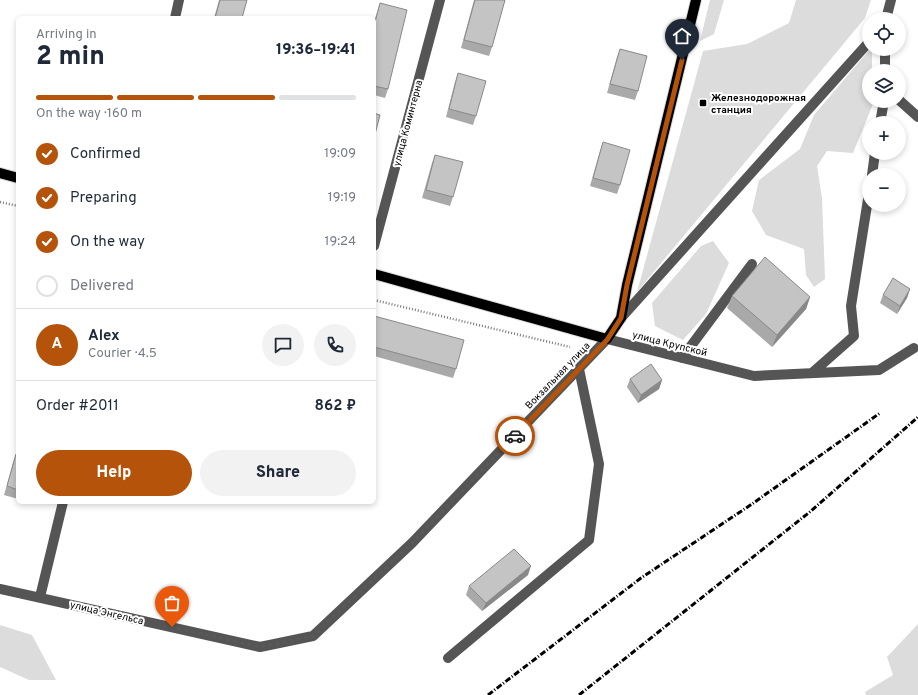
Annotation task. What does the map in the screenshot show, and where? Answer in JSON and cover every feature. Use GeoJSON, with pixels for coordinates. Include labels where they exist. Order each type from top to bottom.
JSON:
{"type":"FeatureCollection","features":[{"type":"Feature","properties":{"kind":"main road","name":"Вокзальная улица"},"geometry":{"type":"LineString","coordinates":[[607,340],[621,318],[627,285],[696,0]]}},
{"type":"Feature","properties":{"kind":"main road"},"geometry":{"type":"LineString","coordinates":[[0,174],[16,178]]}},
{"type":"Feature","properties":{"kind":"main road","name":"улица Крупской"},"geometry":{"type":"LineString","coordinates":[[376,275],[607,340]]}},
{"type":"Feature","properties":{"kind":"street"},"geometry":{"type":"LineString","coordinates":[[175,16],[179,0]]}},
{"type":"Feature","properties":{"kind":"street","name":"улица Коминтерна"},"geometry":{"type":"LineString","coordinates":[[376,239],[440,0]]}},
{"type":"Feature","properties":{"kind":"street"},"geometry":{"type":"LineString","coordinates":[[888,12],[891,0]]}},
{"type":"Feature","properties":{"kind":"street"},"geometry":{"type":"LineString","coordinates":[[621,318],[862,50]]}},
{"type":"Feature","properties":{"kind":"street"},"geometry":{"type":"LineString","coordinates":[[906,106],[918,116]]}},
{"type":"Feature","properties":{"kind":"street"},"geometry":{"type":"LineString","coordinates":[[812,373],[854,336],[851,306],[866,212]]}},
{"type":"Feature","properties":{"kind":"street"},"geometry":{"type":"LineString","coordinates":[[682,358],[752,264]]}},
{"type":"Feature","properties":{"kind":"street","name":"улица Крупской"},"geometry":{"type":"LineString","coordinates":[[607,340],[754,376],[879,370],[914,348]]}},
{"type":"Feature","properties":{"kind":"street","name":"Вокзальная улица"},"geometry":{"type":"LineString","coordinates":[[260,647],[313,636],[412,543],[607,340]]}},
{"type":"Feature","properties":{"kind":"street"},"geometry":{"type":"LineString","coordinates":[[448,658],[589,540],[599,464],[578,369]]}},
{"type":"Feature","properties":{"kind":"street"},"geometry":{"type":"LineString","coordinates":[[40,597],[63,504]]}},
{"type":"Feature","properties":{"kind":"street","name":"улица Энгельса"},"geometry":{"type":"LineString","coordinates":[[0,589],[260,647]]}},
{"type":"Feature","properties":{"kind":"path"},"geometry":{"type":"LineString","coordinates":[[0,202],[16,206]]}},
{"type":"Feature","properties":{"kind":"path"},"geometry":{"type":"LineString","coordinates":[[376,300],[570,347]]}},
{"type":"Feature","properties":{"kind":"shaded area"},"geometry":{"type":"Polygon","coordinates":[[[710,0],[724,0],[714,34],[700,41],[710,0]]]}},
{"type":"Feature","properties":{"kind":"shaded area"},"geometry":{"type":"Polygon","coordinates":[[[796,0],[871,0],[867,12],[862,12],[862,22],[637,292],[703,51],[747,44],[789,23],[796,0]]]}},
{"type":"Feature","properties":{"kind":"shaded area"},"geometry":{"type":"Polygon","coordinates":[[[864,56],[872,56],[872,64],[862,64],[862,108],[871,108],[868,116],[862,116],[862,131],[853,153],[827,151],[817,166],[822,198],[825,279],[814,287],[806,275],[804,249],[766,235],[752,211],[759,180],[800,149],[814,115],[864,56]]]}},
{"type":"Feature","properties":{"kind":"shaded area"},"geometry":{"type":"Polygon","coordinates":[[[713,241],[729,263],[706,314],[683,340],[655,326],[652,303],[701,246],[713,241]]]}},
{"type":"Feature","properties":{"kind":"shaded area"},"geometry":{"type":"Polygon","coordinates":[[[918,624],[918,695],[866,695],[865,692],[893,675],[887,657],[918,624]]]}},
{"type":"Feature","properties":{"kind":"shaded area"},"geometry":{"type":"Polygon","coordinates":[[[0,625],[32,635],[56,680],[29,680],[0,667],[0,625]]]}},
{"type":"Feature","properties":{"kind":"building"},"geometry":{"type":"Polygon","coordinates":[[[220,0],[247,0],[243,16],[216,16],[220,0]]]}},
{"type":"Feature","properties":{"kind":"building"},"geometry":{"type":"Polygon","coordinates":[[[475,0],[505,0],[492,47],[464,40],[475,0]]]}},
{"type":"Feature","properties":{"kind":"building"},"geometry":{"type":"Polygon","coordinates":[[[380,3],[407,10],[388,89],[376,86],[376,18],[380,3]]]}},
{"type":"Feature","properties":{"kind":"building"},"geometry":{"type":"Polygon","coordinates":[[[620,49],[647,56],[638,91],[610,84],[620,49]]]}},
{"type":"Feature","properties":{"kind":"building"},"geometry":{"type":"Polygon","coordinates":[[[458,73],[486,81],[476,116],[449,109],[458,73]]]}},
{"type":"Feature","properties":{"kind":"building"},"geometry":{"type":"Polygon","coordinates":[[[376,114],[380,115],[376,130],[376,114]]]}},
{"type":"Feature","properties":{"kind":"building"},"geometry":{"type":"Polygon","coordinates":[[[603,142],[630,150],[620,185],[593,178],[603,142]]]}},
{"type":"Feature","properties":{"kind":"building"},"geometry":{"type":"Polygon","coordinates":[[[435,155],[463,162],[453,197],[426,190],[435,155]]]}},
{"type":"Feature","properties":{"kind":"building"},"geometry":{"type":"Polygon","coordinates":[[[765,257],[810,297],[777,335],[732,296],[765,257]]]}},
{"type":"Feature","properties":{"kind":"building"},"geometry":{"type":"Polygon","coordinates":[[[893,278],[910,289],[900,306],[883,295],[893,278]]]}},
{"type":"Feature","properties":{"kind":"building"},"geometry":{"type":"Polygon","coordinates":[[[376,317],[464,340],[456,369],[376,348],[376,317]]]}},
{"type":"Feature","properties":{"kind":"building"},"geometry":{"type":"Polygon","coordinates":[[[651,364],[662,380],[641,395],[630,379],[651,364]]]}},
{"type":"Feature","properties":{"kind":"building"},"geometry":{"type":"Polygon","coordinates":[[[16,454],[16,489],[7,486],[16,454]]]}},
{"type":"Feature","properties":{"kind":"building"},"geometry":{"type":"Polygon","coordinates":[[[514,549],[531,566],[486,603],[469,586],[514,549]]]}},
{"type":"Feature","properties":{"kind":"railway"},"geometry":{"type":"LineString","coordinates":[[488,695],[641,578],[752,504],[880,413]]}},
{"type":"Feature","properties":{"kind":"railway"},"geometry":{"type":"LineString","coordinates":[[579,695],[811,511],[918,417]]}},
{"type":"Feature","properties":{"kind":"way so far"},"geometry":{"type":"LineString","coordinates":[[172,627],[260,647],[313,636],[412,543],[515,436]]}},
{"type":"Feature","properties":{"kind":"place","name":"Железнодорожная станция"},"geometry":{"type":"Point","coordinates":[703,103]}},
{"type":"Feature","properties":{"kind":"route"},"geometry":{"type":"LineString","coordinates":[[515,436],[607,340],[621,318],[627,285],[682,60]]}}]}
